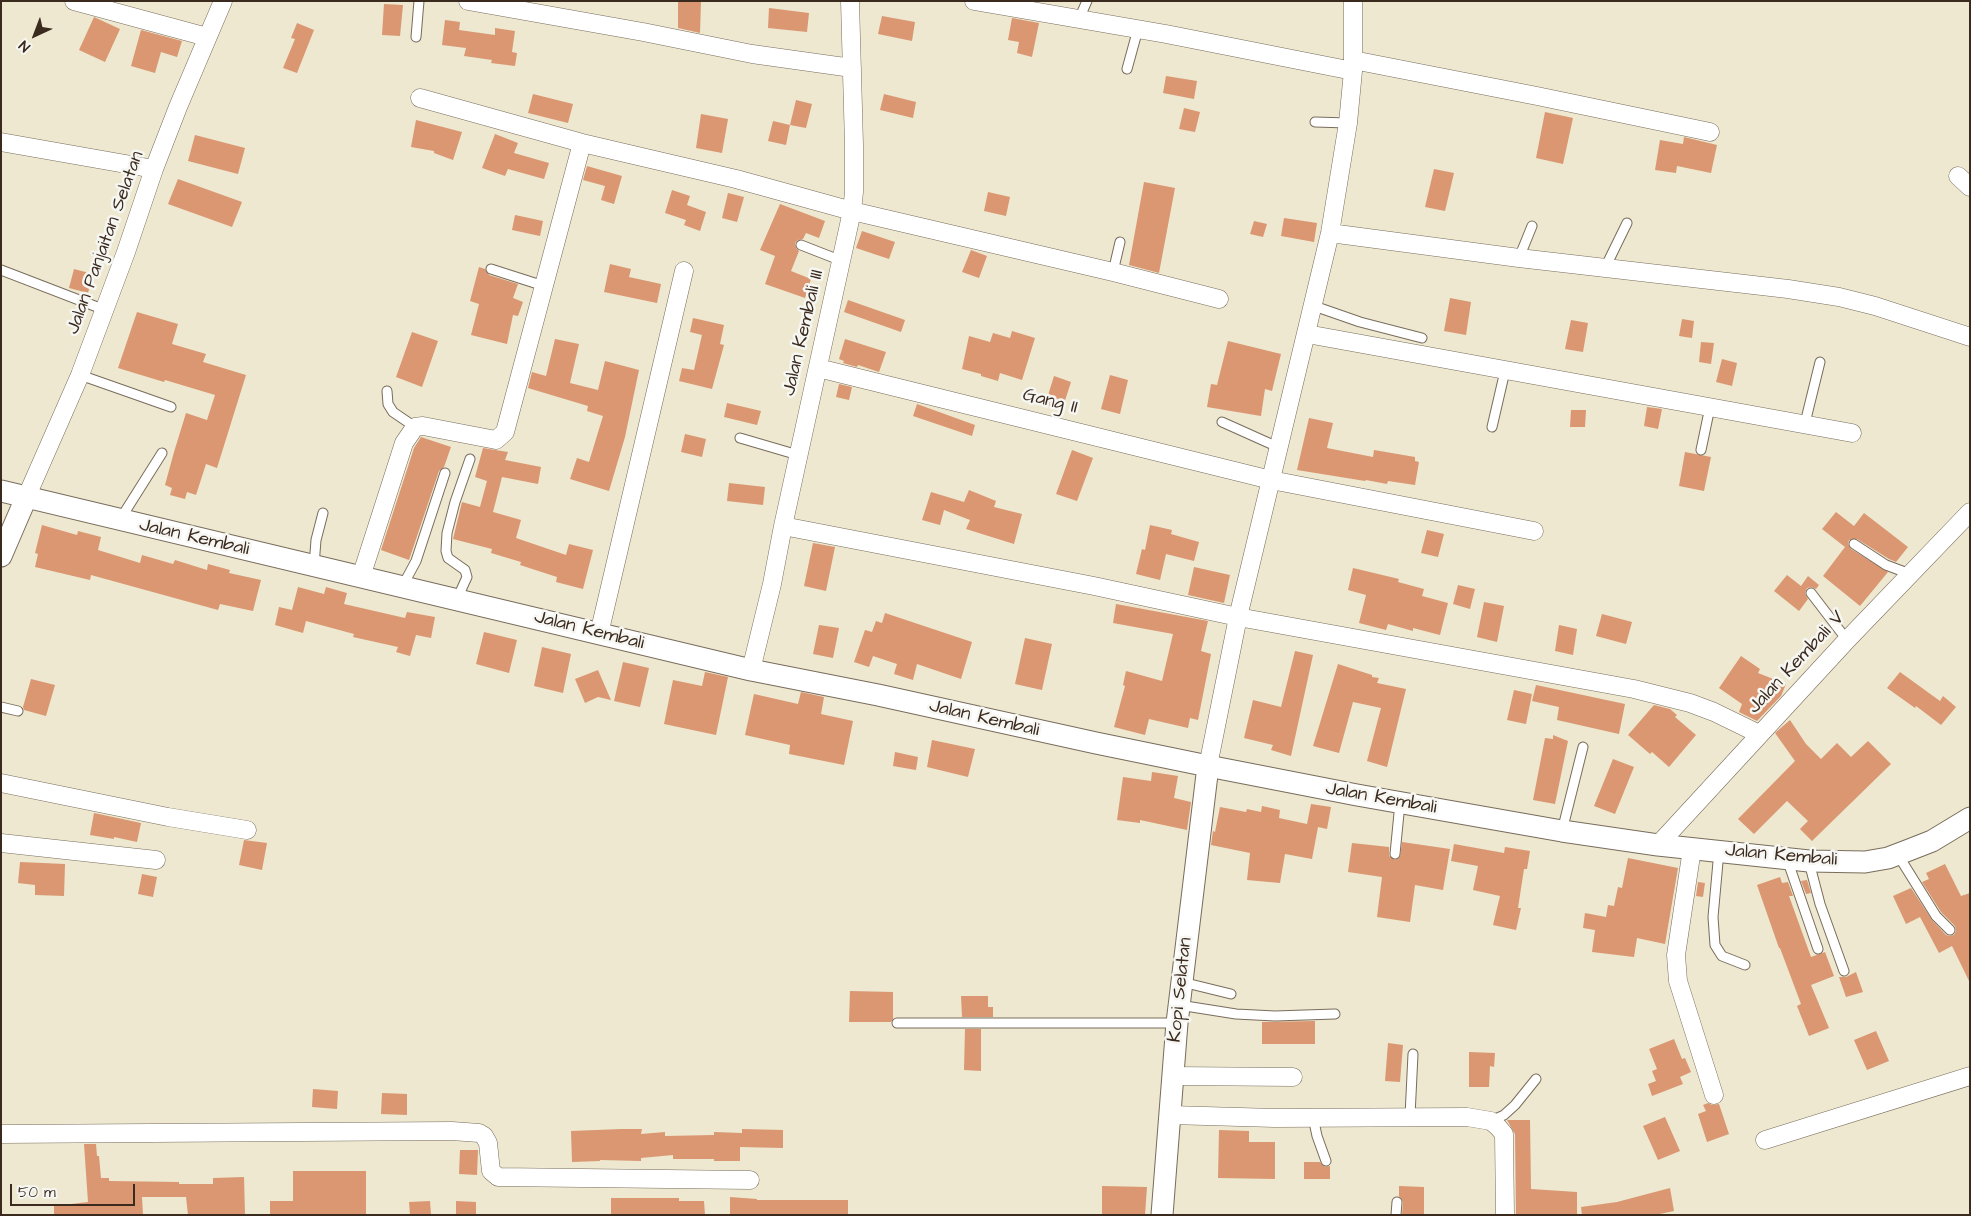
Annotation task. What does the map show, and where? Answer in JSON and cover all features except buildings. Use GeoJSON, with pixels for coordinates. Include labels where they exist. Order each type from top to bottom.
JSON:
{"type":"FeatureCollection","features":[{"type":"Feature","properties":{"kind":"street"},"geometry":{"type":"LineString","coordinates":[[74,1],[208,37]]}},
{"type":"Feature","properties":{"kind":"street","name":"Jalan Panjaitan Selatan"},"geometry":{"type":"LineString","coordinates":[[26,498],[80,375],[154,170],[223,1]]}},
{"type":"Feature","properties":{"kind":"street"},"geometry":{"type":"LineString","coordinates":[[468,1],[643,32],[752,54],[852,68]]}},
{"type":"Feature","properties":{"kind":"street","name":"Jalan Kembali III"},"geometry":{"type":"LineString","coordinates":[[751,670],[772,584],[798,455],[852,211],[854,145],[850,1]]}},
{"type":"Feature","properties":{"kind":"street"},"geometry":{"type":"LineString","coordinates":[[974,1],[1537,96],[1710,132]]}},
{"type":"Feature","properties":{"kind":"street"},"geometry":{"type":"LineString","coordinates":[[1208,766],[1238,617],[1330,233],[1348,122],[1353,66],[1353,1]]}},
{"type":"Feature","properties":{"kind":"street"},"geometry":{"type":"LineString","coordinates":[[420,98],[582,143],[736,179],[852,211],[1113,272],[1219,299]]}},
{"type":"Feature","properties":{"kind":"street"},"geometry":{"type":"LineString","coordinates":[[1,142],[154,170]]}},
{"type":"Feature","properties":{"kind":"street"},"geometry":{"type":"LineString","coordinates":[[361,577],[404,443],[416,427],[423,426],[496,440],[502,437],[505,432],[582,143]]}},
{"type":"Feature","properties":{"kind":"street"},"geometry":{"type":"LineString","coordinates":[[1330,233],[1519,258],[1788,289],[1838,297],[1875,306],[1970,337]]}},
{"type":"Feature","properties":{"kind":"street"},"geometry":{"type":"LineString","coordinates":[[599,634],[684,271]]}},
{"type":"Feature","properties":{"kind":"street"},"geometry":{"type":"LineString","coordinates":[[1307,334],[1852,433]]}},
{"type":"Feature","properties":{"kind":"street","name":"Gang II"},"geometry":{"type":"LineString","coordinates":[[818,368],[1271,480],[1534,532]]}},
{"type":"Feature","properties":{"kind":"street","name":"Jalan Kembali"},"geometry":{"type":"LineString","coordinates":[[1,491],[751,670],[878,695],[1096,744],[1400,803],[1562,831],[1719,852],[1809,861],[1865,862],[1898,854],[1932,841],[1970,818]]}},
{"type":"Feature","properties":{"kind":"street"},"geometry":{"type":"LineString","coordinates":[[1,556],[26,498]]}},
{"type":"Feature","properties":{"kind":"street","name":"Jalan Kembali V"},"geometry":{"type":"LineString","coordinates":[[1658,845],[1847,640],[1970,512]]}},
{"type":"Feature","properties":{"kind":"street"},"geometry":{"type":"LineString","coordinates":[[783,526],[1094,586],[1238,617],[1634,689],[1690,703],[1714,712],[1759,734]]}},
{"type":"Feature","properties":{"kind":"street","name":"Kopi Selatan"},"geometry":{"type":"LineString","coordinates":[[1162,1215],[1178,1014],[1208,766]]}},
{"type":"Feature","properties":{"kind":"street"},"geometry":{"type":"LineString","coordinates":[[1,783],[247,830]]}},
{"type":"Feature","properties":{"kind":"street"},"geometry":{"type":"LineString","coordinates":[[1,843],[156,860]]}},
{"type":"Feature","properties":{"kind":"street"},"geometry":{"type":"LineString","coordinates":[[1692,849],[1676,955],[1681,991],[1714,1095]]}},
{"type":"Feature","properties":{"kind":"street"},"geometry":{"type":"LineString","coordinates":[[1173,1076],[1293,1077]]}},
{"type":"Feature","properties":{"kind":"street"},"geometry":{"type":"LineString","coordinates":[[1765,1140],[1970,1076]]}},
{"type":"Feature","properties":{"kind":"street"},"geometry":{"type":"LineString","coordinates":[[1170,1115],[1467,1117],[1490,1121],[1504,1134],[1506,1215]]}},
{"type":"Feature","properties":{"kind":"street"},"geometry":{"type":"LineString","coordinates":[[1,1134],[452,1131],[484,1136],[488,1143],[491,1171],[498,1177],[750,1180]]}},
{"type":"Feature","properties":{"kind":"lane"},"geometry":{"type":"LineString","coordinates":[[416,37],[419,1]]}},
{"type":"Feature","properties":{"kind":"lane"},"geometry":{"type":"LineString","coordinates":[[1079,19],[1087,1]]}},
{"type":"Feature","properties":{"kind":"lane"},"geometry":{"type":"LineString","coordinates":[[1127,69],[1138,29]]}},
{"type":"Feature","properties":{"kind":"lane"},"geometry":{"type":"LineString","coordinates":[[1315,122],[1348,122]]}},
{"type":"Feature","properties":{"kind":"lane"},"geometry":{"type":"LineString","coordinates":[[1605,268],[1627,223]]}},
{"type":"Feature","properties":{"kind":"lane"},"geometry":{"type":"LineString","coordinates":[[1519,258],[1532,226]]}},
{"type":"Feature","properties":{"kind":"lane"},"geometry":{"type":"LineString","coordinates":[[1113,272],[1120,242]]}},
{"type":"Feature","properties":{"kind":"lane"},"geometry":{"type":"LineString","coordinates":[[801,245],[842,261]]}},
{"type":"Feature","properties":{"kind":"lane"},"geometry":{"type":"LineString","coordinates":[[491,269],[544,286]]}},
{"type":"Feature","properties":{"kind":"lane"},"geometry":{"type":"LineString","coordinates":[[1,270],[105,310]]}},
{"type":"Feature","properties":{"kind":"lane"},"geometry":{"type":"LineString","coordinates":[[1314,306],[1360,322],[1422,338]]}},
{"type":"Feature","properties":{"kind":"lane"},"geometry":{"type":"LineString","coordinates":[[1805,423],[1820,362]]}},
{"type":"Feature","properties":{"kind":"lane"},"geometry":{"type":"LineString","coordinates":[[1492,428],[1505,370]]}},
{"type":"Feature","properties":{"kind":"lane"},"geometry":{"type":"LineString","coordinates":[[80,375],[171,407]]}},
{"type":"Feature","properties":{"kind":"lane"},"geometry":{"type":"LineString","coordinates":[[387,391],[388,404],[393,412],[416,427]]}},
{"type":"Feature","properties":{"kind":"lane"},"geometry":{"type":"LineString","coordinates":[[1701,450],[1710,408]]}},
{"type":"Feature","properties":{"kind":"lane"},"geometry":{"type":"LineString","coordinates":[[1222,422],[1280,448]]}},
{"type":"Feature","properties":{"kind":"lane"},"geometry":{"type":"LineString","coordinates":[[740,438],[798,455]]}},
{"type":"Feature","properties":{"kind":"lane"},"geometry":{"type":"LineString","coordinates":[[119,520],[162,453]]}},
{"type":"Feature","properties":{"kind":"lane"},"geometry":{"type":"LineString","coordinates":[[457,599],[467,577],[465,570],[448,558],[446,551],[447,534],[454,502],[470,460]]}},
{"type":"Feature","properties":{"kind":"lane"},"geometry":{"type":"LineString","coordinates":[[402,587],[416,561],[445,473]]}},
{"type":"Feature","properties":{"kind":"lane"},"geometry":{"type":"LineString","coordinates":[[314,566],[316,540],[323,513]]}},
{"type":"Feature","properties":{"kind":"lane"},"geometry":{"type":"LineString","coordinates":[[1854,544],[1886,564],[1910,574]]}},
{"type":"Feature","properties":{"kind":"lane"},"geometry":{"type":"LineString","coordinates":[[1811,593],[1847,640]]}},
{"type":"Feature","properties":{"kind":"lane"},"geometry":{"type":"LineString","coordinates":[[1,707],[18,711]]}},
{"type":"Feature","properties":{"kind":"lane"},"geometry":{"type":"LineString","coordinates":[[1562,831],[1582,746]]}},
{"type":"Feature","properties":{"kind":"lane"},"geometry":{"type":"LineString","coordinates":[[1395,854],[1400,803]]}},
{"type":"Feature","properties":{"kind":"lane"},"geometry":{"type":"LineString","coordinates":[[1719,852],[1713,917],[1715,945],[1722,956],[1745,965]]}},
{"type":"Feature","properties":{"kind":"lane"},"geometry":{"type":"LineString","coordinates":[[1898,854],[1936,916],[1950,930]]}},
{"type":"Feature","properties":{"kind":"lane"},"geometry":{"type":"LineString","coordinates":[[1787,858],[1818,948]]}},
{"type":"Feature","properties":{"kind":"lane"},"geometry":{"type":"LineString","coordinates":[[1809,861],[1820,904],[1844,971]]}},
{"type":"Feature","properties":{"kind":"lane"},"geometry":{"type":"LineString","coordinates":[[1182,982],[1231,994]]}},
{"type":"Feature","properties":{"kind":"lane"},"geometry":{"type":"LineString","coordinates":[[898,1023],[1178,1014],[1275,1016],[1335,1014]]}},
{"type":"Feature","properties":{"kind":"lane"},"geometry":{"type":"LineString","coordinates":[[1410,1116],[1413,1054]]}},
{"type":"Feature","properties":{"kind":"lane"},"geometry":{"type":"LineString","coordinates":[[1490,1121],[1504,1115],[1536,1079]]}},
{"type":"Feature","properties":{"kind":"lane"},"geometry":{"type":"LineString","coordinates":[[1313,1117],[1317,1136],[1326,1161]]}},
{"type":"Feature","properties":{"kind":"lane"},"geometry":{"type":"LineString","coordinates":[[1396,1215],[1397,1202]]}}]}
